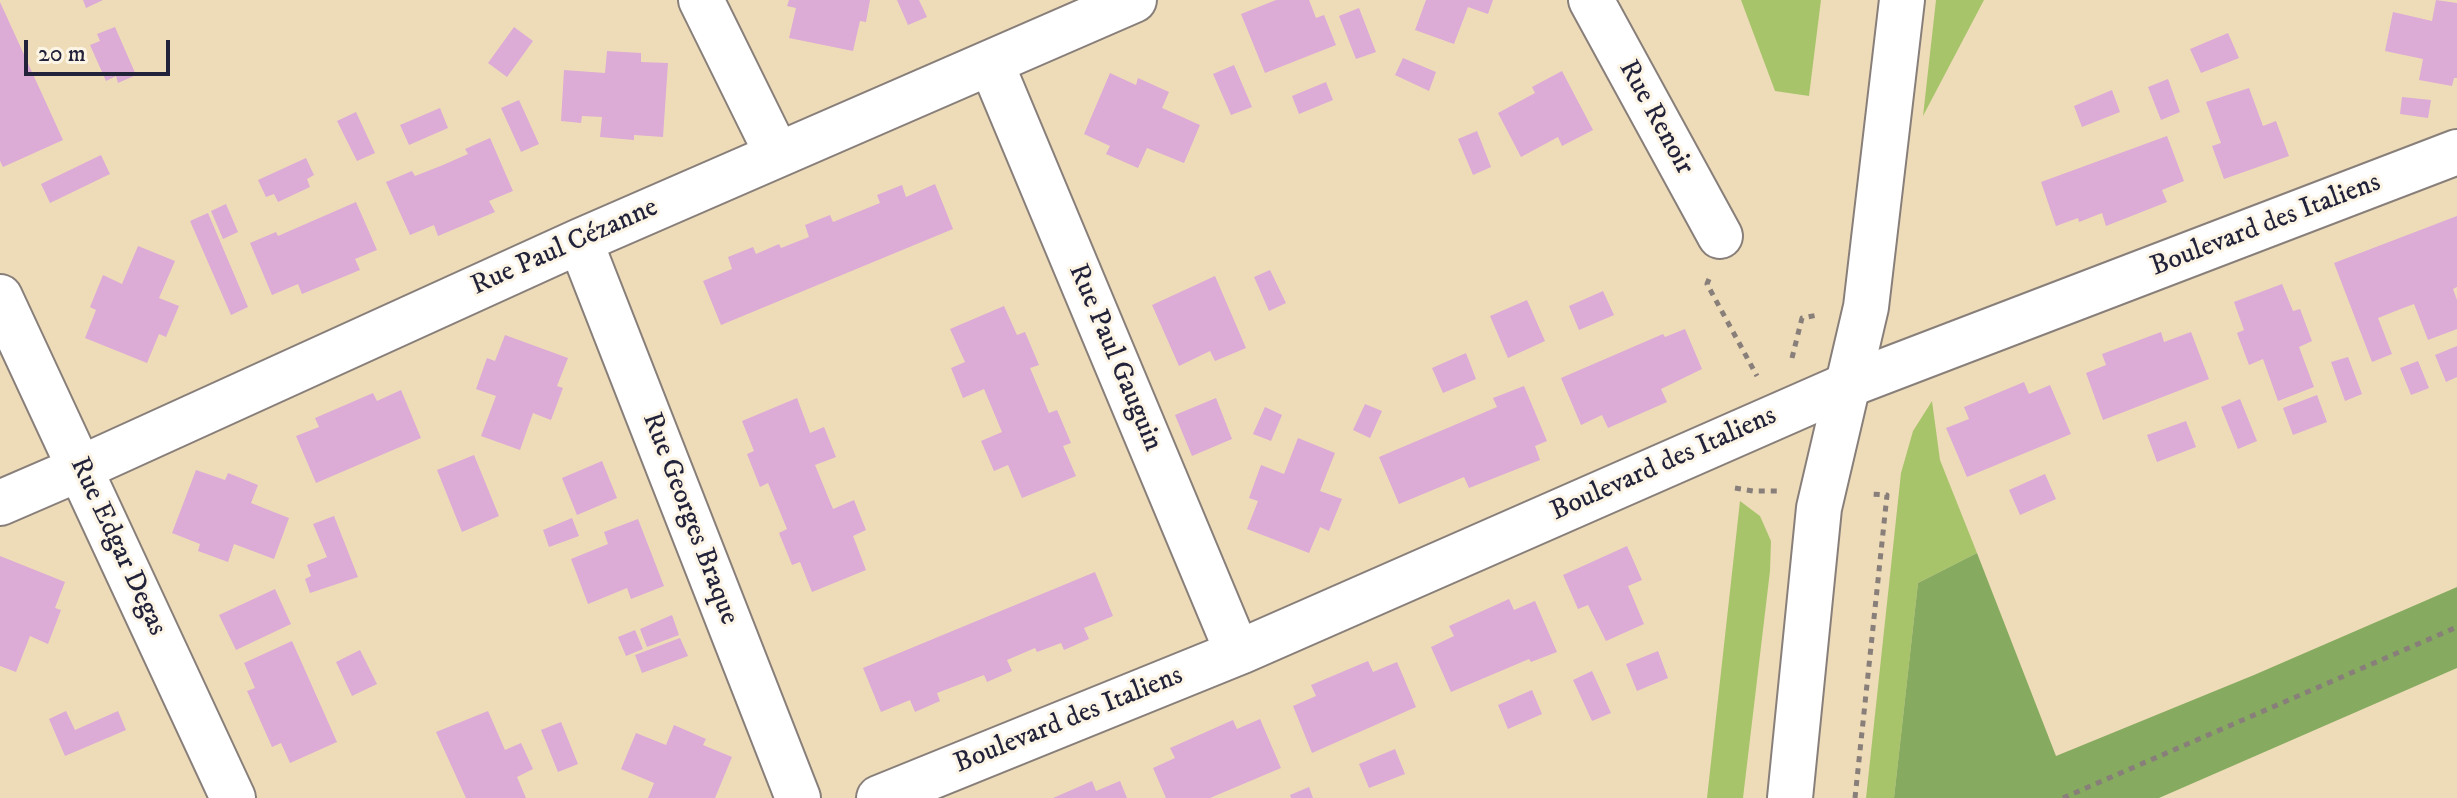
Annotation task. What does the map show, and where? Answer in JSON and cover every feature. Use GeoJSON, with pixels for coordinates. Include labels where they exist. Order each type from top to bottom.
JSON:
{"type":"FeatureCollection","features":[{"type":"Feature","properties":{"kind":"street"},"geometry":{"type":"LineString","coordinates":[[701,0],[777,154]]}},
{"type":"Feature","properties":{"kind":"street","name":"Rue Paul Cézanne"},"geometry":{"type":"LineString","coordinates":[[0,503],[580,241],[1134,0]]}},
{"type":"Feature","properties":{"kind":"street","name":"Rue Renoir"},"geometry":{"type":"LineString","coordinates":[[1591,0],[1720,236]]}},
{"type":"Feature","properties":{"kind":"street"},"geometry":{"type":"LineString","coordinates":[[1790,798],[1819,508],[1866,307],[1902,0]]}},
{"type":"Feature","properties":{"kind":"street","name":"Rue Paul Gauguin"},"geometry":{"type":"LineString","coordinates":[[991,63],[1231,637],[1242,651]]}},
{"type":"Feature","properties":{"kind":"street","name":"Boulevard des Italiens"},"geometry":{"type":"LineString","coordinates":[[879,798],[1242,651],[1848,385],[2457,152]]}},
{"type":"Feature","properties":{"kind":"street","name":"Rue Georges Braque"},"geometry":{"type":"LineString","coordinates":[[580,241],[798,798]]}},
{"type":"Feature","properties":{"kind":"street","name":"Rue Edgar Degas"},"geometry":{"type":"LineString","coordinates":[[0,297],[233,798]]}},
{"type":"Feature","properties":{"kind":"path"},"geometry":{"type":"LineString","coordinates":[[1720,236],[1707,284],[1758,377]]}},
{"type":"Feature","properties":{"kind":"path"},"geometry":{"type":"LineString","coordinates":[[1855,798],[1887,495]]}},
{"type":"Feature","properties":{"kind":"path"},"geometry":{"type":"LineString","coordinates":[[2063,798],[2457,627]]}},
{"type":"Feature","properties":{"kind":"green space"},"geometry":{"type":"Polygon","coordinates":[[[1741,0],[1821,0],[1809,96],[1775,91],[1741,0]]]}},
{"type":"Feature","properties":{"kind":"green space"},"geometry":{"type":"Polygon","coordinates":[[[1936,0],[1984,0],[1923,116],[1936,0]]]}},
{"type":"Feature","properties":{"kind":"green space"},"geometry":{"type":"Polygon","coordinates":[[[1932,401],[1940,460],[1977,553],[1918,583],[1894,798],[1866,798],[1901,473],[1913,431],[1932,401]]]}},
{"type":"Feature","properties":{"kind":"green space"},"geometry":{"type":"Polygon","coordinates":[[[1740,501],[1760,516],[1771,541],[1770,571],[1743,798],[1707,798],[1740,501]]]}},
{"type":"Feature","properties":{"kind":"green space"},"geometry":{"type":"Polygon","coordinates":[[[1977,553],[2056,756],[2457,587],[2457,668],[2159,798],[1894,798],[1918,583],[1977,553]]]}},
{"type":"Feature","properties":{"kind":"building"},"geometry":{"type":"Polygon","coordinates":[[[83,0],[103,0],[86,8],[83,0]]]}},
{"type":"Feature","properties":{"kind":"building"},"geometry":{"type":"Polygon","coordinates":[[[789,0],[870,0],[866,22],[860,21],[853,51],[789,38],[796,8],[787,6],[789,0]]]}},
{"type":"Feature","properties":{"kind":"building"},"geometry":{"type":"Polygon","coordinates":[[[897,0],[919,0],[927,17],[908,25],[897,0]]]}},
{"type":"Feature","properties":{"kind":"building"},"geometry":{"type":"Polygon","coordinates":[[[1276,0],[1309,0],[1316,18],[1324,15],[1336,45],[1265,73],[1241,14],[1276,0]]]}},
{"type":"Feature","properties":{"kind":"building"},"geometry":{"type":"Polygon","coordinates":[[[1426,0],[1493,0],[1488,14],[1468,7],[1454,44],[1415,30],[1426,0]]]}},
{"type":"Feature","properties":{"kind":"building"},"geometry":{"type":"Polygon","coordinates":[[[2436,0],[2457,3],[2457,78],[2454,78],[2452,86],[2419,80],[2423,59],[2385,51],[2393,12],[2432,21],[2436,0]]]}},
{"type":"Feature","properties":{"kind":"building"},"geometry":{"type":"Polygon","coordinates":[[[0,2],[63,140],[3,167],[0,161],[0,2]]]}},
{"type":"Feature","properties":{"kind":"building"},"geometry":{"type":"Polygon","coordinates":[[[1359,8],[1376,52],[1356,59],[1339,16],[1359,8]]]}},
{"type":"Feature","properties":{"kind":"building"},"geometry":{"type":"Polygon","coordinates":[[[115,27],[136,75],[118,83],[116,76],[106,81],[90,45],[100,41],[97,34],[115,27]]]}},
{"type":"Feature","properties":{"kind":"building"},"geometry":{"type":"Polygon","coordinates":[[[514,27],[533,41],[507,77],[488,63],[514,27]]]}},
{"type":"Feature","properties":{"kind":"building"},"geometry":{"type":"Polygon","coordinates":[[[2228,33],[2239,58],[2201,73],[2190,49],[2228,33]]]}},
{"type":"Feature","properties":{"kind":"building"},"geometry":{"type":"Polygon","coordinates":[[[607,51],[641,53],[641,62],[668,63],[663,137],[634,135],[634,140],[600,137],[602,117],[582,116],[581,123],[561,121],[564,70],[605,73],[607,51]]]}},
{"type":"Feature","properties":{"kind":"building"},"geometry":{"type":"Polygon","coordinates":[[[1403,58],[1436,72],[1429,91],[1395,75],[1403,58]]]}},
{"type":"Feature","properties":{"kind":"building"},"geometry":{"type":"Polygon","coordinates":[[[1234,65],[1252,107],[1231,115],[1213,74],[1234,65]]]}},
{"type":"Feature","properties":{"kind":"building"},"geometry":{"type":"Polygon","coordinates":[[[1562,71],[1593,130],[1562,146],[1558,137],[1521,157],[1498,113],[1535,93],[1532,87],[1562,71]]]}},
{"type":"Feature","properties":{"kind":"building"},"geometry":{"type":"Polygon","coordinates":[[[1110,73],[1136,85],[1138,78],[1169,92],[1162,108],[1200,125],[1184,163],[1147,148],[1138,168],[1106,154],[1110,146],[1084,134],[1110,73]]]}},
{"type":"Feature","properties":{"kind":"building"},"geometry":{"type":"Polygon","coordinates":[[[2168,79],[2180,112],[2161,120],[2148,87],[2168,79]]]}},
{"type":"Feature","properties":{"kind":"building"},"geometry":{"type":"Polygon","coordinates":[[[1326,82],[1333,100],[1299,114],[1292,96],[1326,82]]]}},
{"type":"Feature","properties":{"kind":"building"},"geometry":{"type":"Polygon","coordinates":[[[2249,88],[2263,126],[2276,121],[2289,156],[2224,179],[2212,146],[2221,143],[2206,102],[2249,88]]]}},
{"type":"Feature","properties":{"kind":"building"},"geometry":{"type":"Polygon","coordinates":[[[2112,90],[2120,112],[2082,127],[2074,106],[2112,90]]]}},
{"type":"Feature","properties":{"kind":"building"},"geometry":{"type":"Polygon","coordinates":[[[2402,97],[2431,100],[2428,118],[2400,114],[2402,97]]]}},
{"type":"Feature","properties":{"kind":"building"},"geometry":{"type":"Polygon","coordinates":[[[519,100],[539,144],[521,152],[501,108],[519,100]]]}},
{"type":"Feature","properties":{"kind":"building"},"geometry":{"type":"Polygon","coordinates":[[[440,108],[448,128],[409,145],[400,125],[440,108]]]}},
{"type":"Feature","properties":{"kind":"building"},"geometry":{"type":"Polygon","coordinates":[[[356,112],[375,153],[357,161],[337,121],[356,112]]]}},
{"type":"Feature","properties":{"kind":"building"},"geometry":{"type":"Polygon","coordinates":[[[1477,131],[1491,167],[1473,175],[1458,139],[1477,131]]]}},
{"type":"Feature","properties":{"kind":"building"},"geometry":{"type":"Polygon","coordinates":[[[2167,136],[2184,181],[2162,190],[2167,202],[2106,226],[2102,213],[2079,222],[2078,218],[2056,226],[2041,182],[2167,136]]]}},
{"type":"Feature","properties":{"kind":"building"},"geometry":{"type":"Polygon","coordinates":[[[490,138],[513,191],[489,201],[495,212],[438,236],[434,225],[410,235],[386,182],[412,171],[415,176],[443,165],[468,154],[465,149],[490,138]]]}},
{"type":"Feature","properties":{"kind":"building"},"geometry":{"type":"Polygon","coordinates":[[[101,155],[110,174],[50,203],[41,184],[101,155]]]}},
{"type":"Feature","properties":{"kind":"building"},"geometry":{"type":"Polygon","coordinates":[[[306,158],[314,175],[307,179],[310,187],[278,202],[274,194],[266,197],[258,180],[306,158]]]}},
{"type":"Feature","properties":{"kind":"building"},"geometry":{"type":"Polygon","coordinates":[[[935,184],[953,229],[721,325],[703,281],[732,269],[728,257],[753,247],[756,254],[779,244],[781,248],[809,237],[805,225],[830,215],[833,222],[880,203],[877,195],[902,185],[906,197],[935,184]]]}},
{"type":"Feature","properties":{"kind":"building"},"geometry":{"type":"Polygon","coordinates":[[[356,202],[377,250],[355,259],[360,270],[302,294],[298,284],[272,295],[250,243],[276,232],[278,236],[356,202]]]}},
{"type":"Feature","properties":{"kind":"building"},"geometry":{"type":"Polygon","coordinates":[[[226,204],[238,232],[223,239],[211,211],[226,204]]]}},
{"type":"Feature","properties":{"kind":"building"},"geometry":{"type":"Polygon","coordinates":[[[208,213],[248,307],[231,315],[190,221],[208,213]]]}},
{"type":"Feature","properties":{"kind":"building"},"geometry":{"type":"Polygon","coordinates":[[[2457,216],[2457,287],[2453,289],[2457,300],[2457,329],[2428,340],[2414,304],[2398,310],[2378,318],[2392,354],[2372,362],[2334,263],[2457,216]]]}},
{"type":"Feature","properties":{"kind":"building"},"geometry":{"type":"Polygon","coordinates":[[[138,246],[175,261],[159,298],[179,306],[166,337],[159,334],[147,363],[85,338],[96,310],[90,307],[103,275],[122,284],[138,246]]]}},
{"type":"Feature","properties":{"kind":"building"},"geometry":{"type":"Polygon","coordinates":[[[1270,270],[1286,303],[1269,311],[1254,277],[1270,270]]]}},
{"type":"Feature","properties":{"kind":"building"},"geometry":{"type":"Polygon","coordinates":[[[1215,276],[1246,348],[1215,361],[1210,351],[1179,366],[1152,305],[1215,276]]]}},
{"type":"Feature","properties":{"kind":"building"},"geometry":{"type":"Polygon","coordinates":[[[2282,284],[2293,311],[2300,309],[2312,341],[2299,347],[2314,387],[2278,401],[2263,359],[2249,365],[2237,333],[2244,330],[2234,302],[2282,284]]]}},
{"type":"Feature","properties":{"kind":"building"},"geometry":{"type":"Polygon","coordinates":[[[1603,291],[1614,315],[1579,330],[1569,306],[1603,291]]]}},
{"type":"Feature","properties":{"kind":"building"},"geometry":{"type":"Polygon","coordinates":[[[1527,300],[1545,341],[1508,358],[1490,316],[1527,300]]]}},
{"type":"Feature","properties":{"kind":"building"},"geometry":{"type":"Polygon","coordinates":[[[1004,306],[1017,335],[1025,332],[1039,365],[1030,368],[1049,413],[1057,410],[1071,443],[1063,446],[1076,476],[1022,498],[1008,465],[994,471],[981,441],[1002,432],[984,389],[963,398],[951,368],[965,362],[950,329],[1004,306]]]}},
{"type":"Feature","properties":{"kind":"building"},"geometry":{"type":"Polygon","coordinates":[[[1685,329],[1702,369],[1661,389],[1667,402],[1608,428],[1602,415],[1581,425],[1561,378],[1663,334],[1665,337],[1685,329]]]}},
{"type":"Feature","properties":{"kind":"building"},"geometry":{"type":"Polygon","coordinates":[[[2161,332],[2164,342],[2191,332],[2209,379],[2103,420],[2086,373],[2106,365],[2102,354],[2161,332]]]}},
{"type":"Feature","properties":{"kind":"building"},"geometry":{"type":"Polygon","coordinates":[[[505,335],[568,358],[557,386],[563,388],[551,420],[533,413],[520,450],[481,436],[496,396],[476,389],[487,358],[495,361],[505,335]]]}},
{"type":"Feature","properties":{"kind":"building"},"geometry":{"type":"Polygon","coordinates":[[[2457,346],[2457,377],[2446,382],[2435,355],[2457,346]]]}},
{"type":"Feature","properties":{"kind":"building"},"geometry":{"type":"Polygon","coordinates":[[[1466,353],[1476,379],[1443,393],[1432,368],[1466,353]]]}},
{"type":"Feature","properties":{"kind":"building"},"geometry":{"type":"Polygon","coordinates":[[[2348,357],[2362,394],[2345,401],[2331,362],[2348,357]]]}},
{"type":"Feature","properties":{"kind":"building"},"geometry":{"type":"Polygon","coordinates":[[[2418,361],[2429,388],[2411,395],[2400,368],[2418,361]]]}},
{"type":"Feature","properties":{"kind":"building"},"geometry":{"type":"Polygon","coordinates":[[[2024,382],[2029,394],[2050,385],[2071,434],[1967,477],[1946,428],[1969,419],[1964,407],[2024,382]]]}},
{"type":"Feature","properties":{"kind":"building"},"geometry":{"type":"Polygon","coordinates":[[[1524,386],[1547,441],[1535,446],[1540,460],[1469,488],[1464,477],[1399,504],[1379,457],[1497,407],[1493,398],[1524,386]]]}},
{"type":"Feature","properties":{"kind":"building"},"geometry":{"type":"Polygon","coordinates":[[[401,390],[421,438],[316,483],[296,436],[319,427],[315,418],[373,393],[377,401],[401,390]]]}},
{"type":"Feature","properties":{"kind":"building"},"geometry":{"type":"Polygon","coordinates":[[[2317,395],[2327,422],[2293,435],[2283,408],[2317,395]]]}},
{"type":"Feature","properties":{"kind":"building"},"geometry":{"type":"Polygon","coordinates":[[[797,398],[810,433],[824,427],[836,457],[815,465],[833,509],[854,500],[866,530],[853,536],[866,570],[812,592],[800,562],[792,565],[779,533],[787,529],[768,483],[760,487],[747,454],[754,451],[742,421],[797,398]]]}},
{"type":"Feature","properties":{"kind":"building"},"geometry":{"type":"Polygon","coordinates":[[[1216,398],[1232,439],[1192,456],[1175,415],[1216,398]]]}},
{"type":"Feature","properties":{"kind":"building"},"geometry":{"type":"Polygon","coordinates":[[[2240,399],[2257,441],[2238,449],[2221,407],[2240,399]]]}},
{"type":"Feature","properties":{"kind":"building"},"geometry":{"type":"Polygon","coordinates":[[[1365,404],[1382,411],[1370,438],[1353,430],[1365,404]]]}},
{"type":"Feature","properties":{"kind":"building"},"geometry":{"type":"Polygon","coordinates":[[[1265,407],[1282,415],[1271,441],[1253,434],[1265,407]]]}},
{"type":"Feature","properties":{"kind":"building"},"geometry":{"type":"Polygon","coordinates":[[[2186,421],[2196,447],[2157,462],[2147,435],[2186,421]]]}},
{"type":"Feature","properties":{"kind":"building"},"geometry":{"type":"Polygon","coordinates":[[[1298,438],[1335,453],[1320,491],[1342,499],[1329,531],[1320,527],[1309,553],[1247,529],[1258,501],[1249,498],[1261,465],[1284,474],[1298,438]]]}},
{"type":"Feature","properties":{"kind":"building"},"geometry":{"type":"Polygon","coordinates":[[[474,455],[499,516],[462,532],[437,470],[474,455]]]}},
{"type":"Feature","properties":{"kind":"building"},"geometry":{"type":"Polygon","coordinates":[[[602,461],[617,498],[577,515],[562,478],[602,461]]]}},
{"type":"Feature","properties":{"kind":"building"},"geometry":{"type":"Polygon","coordinates":[[[196,470],[225,480],[228,473],[258,485],[251,503],[289,518],[274,559],[234,544],[228,562],[198,551],[200,544],[172,533],[196,470]]]}},
{"type":"Feature","properties":{"kind":"building"},"geometry":{"type":"Polygon","coordinates":[[[2045,474],[2056,499],[2020,515],[2009,490],[2045,474]]]}},
{"type":"Feature","properties":{"kind":"building"},"geometry":{"type":"Polygon","coordinates":[[[334,516],[358,577],[310,593],[305,579],[311,576],[307,565],[327,557],[313,524],[334,516]]]}},
{"type":"Feature","properties":{"kind":"building"},"geometry":{"type":"Polygon","coordinates":[[[572,518],[579,536],[549,547],[543,530],[572,518]]]}},
{"type":"Feature","properties":{"kind":"building"},"geometry":{"type":"Polygon","coordinates":[[[638,519],[664,586],[631,599],[627,588],[588,604],[571,559],[608,544],[604,532],[638,519]]]}},
{"type":"Feature","properties":{"kind":"building"},"geometry":{"type":"Polygon","coordinates":[[[1627,546],[1642,580],[1628,586],[1644,624],[1606,641],[1588,605],[1578,609],[1563,575],[1627,546]]]}},
{"type":"Feature","properties":{"kind":"building"},"geometry":{"type":"Polygon","coordinates":[[[0,556],[65,582],[55,608],[61,610],[48,644],[30,636],[16,672],[0,666],[0,556]]]}},
{"type":"Feature","properties":{"kind":"building"},"geometry":{"type":"Polygon","coordinates":[[[1095,572],[1113,616],[1084,628],[1089,639],[1064,650],[1061,643],[1037,652],[1035,648],[1007,660],[1012,671],[987,682],[984,675],[937,693],[940,701],[915,712],[910,700],[881,712],[863,668],[1095,572]]]}},
{"type":"Feature","properties":{"kind":"building"},"geometry":{"type":"Polygon","coordinates":[[[275,589],[291,624],[236,650],[219,615],[275,589]]]}},
{"type":"Feature","properties":{"kind":"building"},"geometry":{"type":"Polygon","coordinates":[[[1509,599],[1514,610],[1535,601],[1557,652],[1531,662],[1529,659],[1451,692],[1431,647],[1454,636],[1449,626],[1509,599]]]}},
{"type":"Feature","properties":{"kind":"building"},"geometry":{"type":"Polygon","coordinates":[[[672,615],[679,635],[647,647],[640,629],[672,615]]]}},
{"type":"Feature","properties":{"kind":"building"},"geometry":{"type":"Polygon","coordinates":[[[635,630],[643,649],[626,656],[618,637],[635,630]]]}},
{"type":"Feature","properties":{"kind":"building"},"geometry":{"type":"Polygon","coordinates":[[[680,638],[688,656],[642,673],[635,655],[680,638]]]}},
{"type":"Feature","properties":{"kind":"building"},"geometry":{"type":"Polygon","coordinates":[[[292,641],[337,742],[290,763],[281,743],[272,747],[247,691],[255,688],[244,663],[292,641]]]}},
{"type":"Feature","properties":{"kind":"building"},"geometry":{"type":"Polygon","coordinates":[[[360,650],[377,684],[352,696],[336,662],[360,650]]]}},
{"type":"Feature","properties":{"kind":"building"},"geometry":{"type":"Polygon","coordinates":[[[1658,651],[1668,678],[1637,691],[1626,664],[1658,651]]]}},
{"type":"Feature","properties":{"kind":"building"},"geometry":{"type":"Polygon","coordinates":[[[1368,661],[1373,672],[1397,662],[1416,707],[1312,753],[1293,706],[1316,696],[1311,685],[1368,661]]]}},
{"type":"Feature","properties":{"kind":"building"},"geometry":{"type":"Polygon","coordinates":[[[1592,671],[1611,713],[1592,721],[1573,680],[1592,671]]]}},
{"type":"Feature","properties":{"kind":"building"},"geometry":{"type":"Polygon","coordinates":[[[1532,690],[1542,714],[1508,729],[1498,705],[1532,690]]]}},
{"type":"Feature","properties":{"kind":"building"},"geometry":{"type":"Polygon","coordinates":[[[66,711],[75,730],[118,711],[126,730],[65,756],[49,719],[66,711]]]}},
{"type":"Feature","properties":{"kind":"building"},"geometry":{"type":"Polygon","coordinates":[[[488,711],[505,750],[521,743],[533,769],[517,777],[526,798],[466,798],[436,732],[488,711]]]}},
{"type":"Feature","properties":{"kind":"building"},"geometry":{"type":"Polygon","coordinates":[[[1260,719],[1281,768],[1210,798],[1166,798],[1153,768],[1175,758],[1170,748],[1233,720],[1237,729],[1260,719]]]}},
{"type":"Feature","properties":{"kind":"building"},"geometry":{"type":"Polygon","coordinates":[[[561,722],[578,764],[558,772],[541,730],[561,722]]]}},
{"type":"Feature","properties":{"kind":"building"},"geometry":{"type":"Polygon","coordinates":[[[674,725],[706,739],[703,745],[732,757],[715,798],[648,798],[654,783],[621,769],[636,733],[666,745],[674,725]]]}},
{"type":"Feature","properties":{"kind":"building"},"geometry":{"type":"Polygon","coordinates":[[[1395,749],[1405,774],[1369,788],[1359,764],[1395,749]]]}},
{"type":"Feature","properties":{"kind":"building"},"geometry":{"type":"Polygon","coordinates":[[[1092,781],[1096,791],[1120,781],[1127,798],[1053,798],[1092,781]]]}},
{"type":"Feature","properties":{"kind":"building"},"geometry":{"type":"Polygon","coordinates":[[[1309,787],[1313,798],[1291,798],[1290,795],[1309,787]]]}}]}
